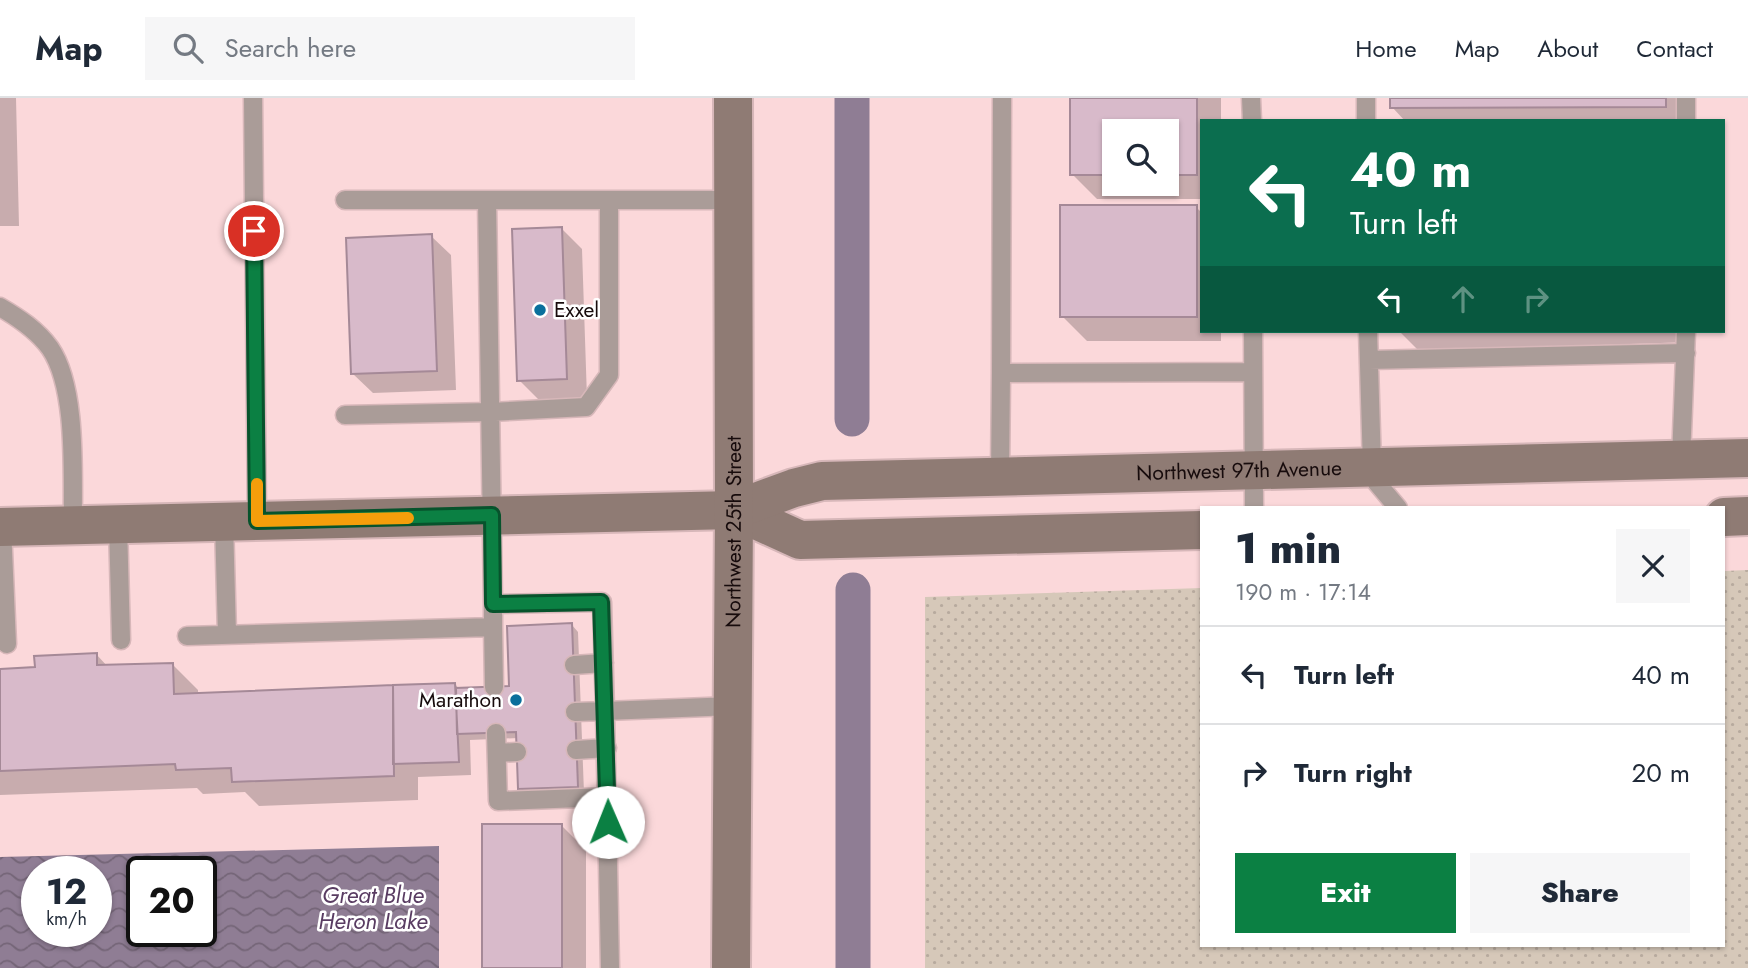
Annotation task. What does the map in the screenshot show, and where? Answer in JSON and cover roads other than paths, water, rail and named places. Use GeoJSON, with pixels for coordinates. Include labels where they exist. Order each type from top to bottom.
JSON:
{"type":"FeatureCollection","features":[{"type":"Feature","properties":{"kind":"street","name":"Northwest 25th Street"},"geometry":{"type":"LineString","coordinates":[[731,968],[733,98]]}},
{"type":"Feature","properties":{"kind":"street","name":"Northwest 97th Avenue"},"geometry":{"type":"LineString","coordinates":[[1,527],[734,510],[794,488],[822,481],[1000,476],[1254,489],[1372,467],[1748,458]]}},
{"type":"Feature","properties":{"kind":"street","name":"Northwest 97th Avenue"},"geometry":{"type":"LineString","coordinates":[[734,510],[800,540],[1200,530]]}},
{"type":"Feature","properties":{"kind":"street"},"geometry":{"type":"LineString","coordinates":[[1725,517],[1748,516]]}},
{"type":"Feature","properties":{"kind":"lane"},"geometry":{"type":"LineString","coordinates":[[228,635],[240,521],[253,98]]}},
{"type":"Feature","properties":{"kind":"lane"},"geometry":{"type":"LineString","coordinates":[[1000,476],[1002,98]]}},
{"type":"Feature","properties":{"kind":"lane"},"geometry":{"type":"LineString","coordinates":[[1251,98],[1252,119]]}},
{"type":"Feature","properties":{"kind":"lane"},"geometry":{"type":"LineString","coordinates":[[1366,98],[1366,119]]}},
{"type":"Feature","properties":{"kind":"lane"},"geometry":{"type":"LineString","coordinates":[[1686,98],[1686,119]]}},
{"type":"Feature","properties":{"kind":"lane"},"geometry":{"type":"LineString","coordinates":[[345,200],[733,200]]}},
{"type":"Feature","properties":{"kind":"lane"},"geometry":{"type":"LineString","coordinates":[[486,200],[493,627],[499,675]]}},
{"type":"Feature","properties":{"kind":"lane"},"geometry":{"type":"LineString","coordinates":[[345,415],[586,407],[609,375],[609,200]]}},
{"type":"Feature","properties":{"kind":"lane"},"geometry":{"type":"LineString","coordinates":[[0,307],[23,320],[50,349],[67,385],[73,525]]}},
{"type":"Feature","properties":{"kind":"lane"},"geometry":{"type":"LineString","coordinates":[[1253,333],[1254,489]]}},
{"type":"Feature","properties":{"kind":"lane"},"geometry":{"type":"LineString","coordinates":[[1368,333],[1372,467],[1377,484],[1396,506]]}},
{"type":"Feature","properties":{"kind":"lane"},"geometry":{"type":"LineString","coordinates":[[1681,459],[1686,333]]}},
{"type":"Feature","properties":{"kind":"lane"},"geometry":{"type":"LineString","coordinates":[[1369,360],[1686,353]]}},
{"type":"Feature","properties":{"kind":"lane"},"geometry":{"type":"LineString","coordinates":[[1001,373],[1253,372]]}},
{"type":"Feature","properties":{"kind":"lane"},"geometry":{"type":"LineString","coordinates":[[118,524],[121,640]]}},
{"type":"Feature","properties":{"kind":"lane"},"geometry":{"type":"LineString","coordinates":[[1,527],[7,644]]}},
{"type":"Feature","properties":{"kind":"lane"},"geometry":{"type":"LineString","coordinates":[[493,604],[601,602],[607,748],[610,968]]}},
{"type":"Feature","properties":{"kind":"lane"},"geometry":{"type":"LineString","coordinates":[[187,636],[493,627]]}},
{"type":"Feature","properties":{"kind":"lane"},"geometry":{"type":"LineString","coordinates":[[574,665],[604,663]]}},
{"type":"Feature","properties":{"kind":"lane"},"geometry":{"type":"LineString","coordinates":[[575,712],[733,706]]}},
{"type":"Feature","properties":{"kind":"lane"},"geometry":{"type":"LineString","coordinates":[[496,733],[498,802],[608,797]]}},
{"type":"Feature","properties":{"kind":"lane"},"geometry":{"type":"LineString","coordinates":[[576,750],[607,748]]}},
{"type":"Feature","properties":{"kind":"lane"},"geometry":{"type":"LineString","coordinates":[[496,753],[517,752]]}},
{"type":"Feature","properties":{"kind":"water","name":"Great Blue Heron Lake"},"geometry":{"type":"Polygon","coordinates":[[[439,846],[439,968],[0,968],[0,857],[21,856],[21,947],[112,947],[112,856],[40,856],[439,846]]]}},
{"type":"Feature","properties":{"kind":"waterway"},"geometry":{"type":"LineString","coordinates":[[852,98],[852,419]]}},
{"type":"Feature","properties":{"kind":"waterway"},"geometry":{"type":"LineString","coordinates":[[853,590],[853,968]]}},
{"type":"Feature","properties":{"kind":"place","name":"Exxel"},"geometry":{"type":"Point","coordinates":[540,310]}},
{"type":"Feature","properties":{"kind":"place","name":"Marathon"},"geometry":{"type":"Point","coordinates":[516,700]}}]}
